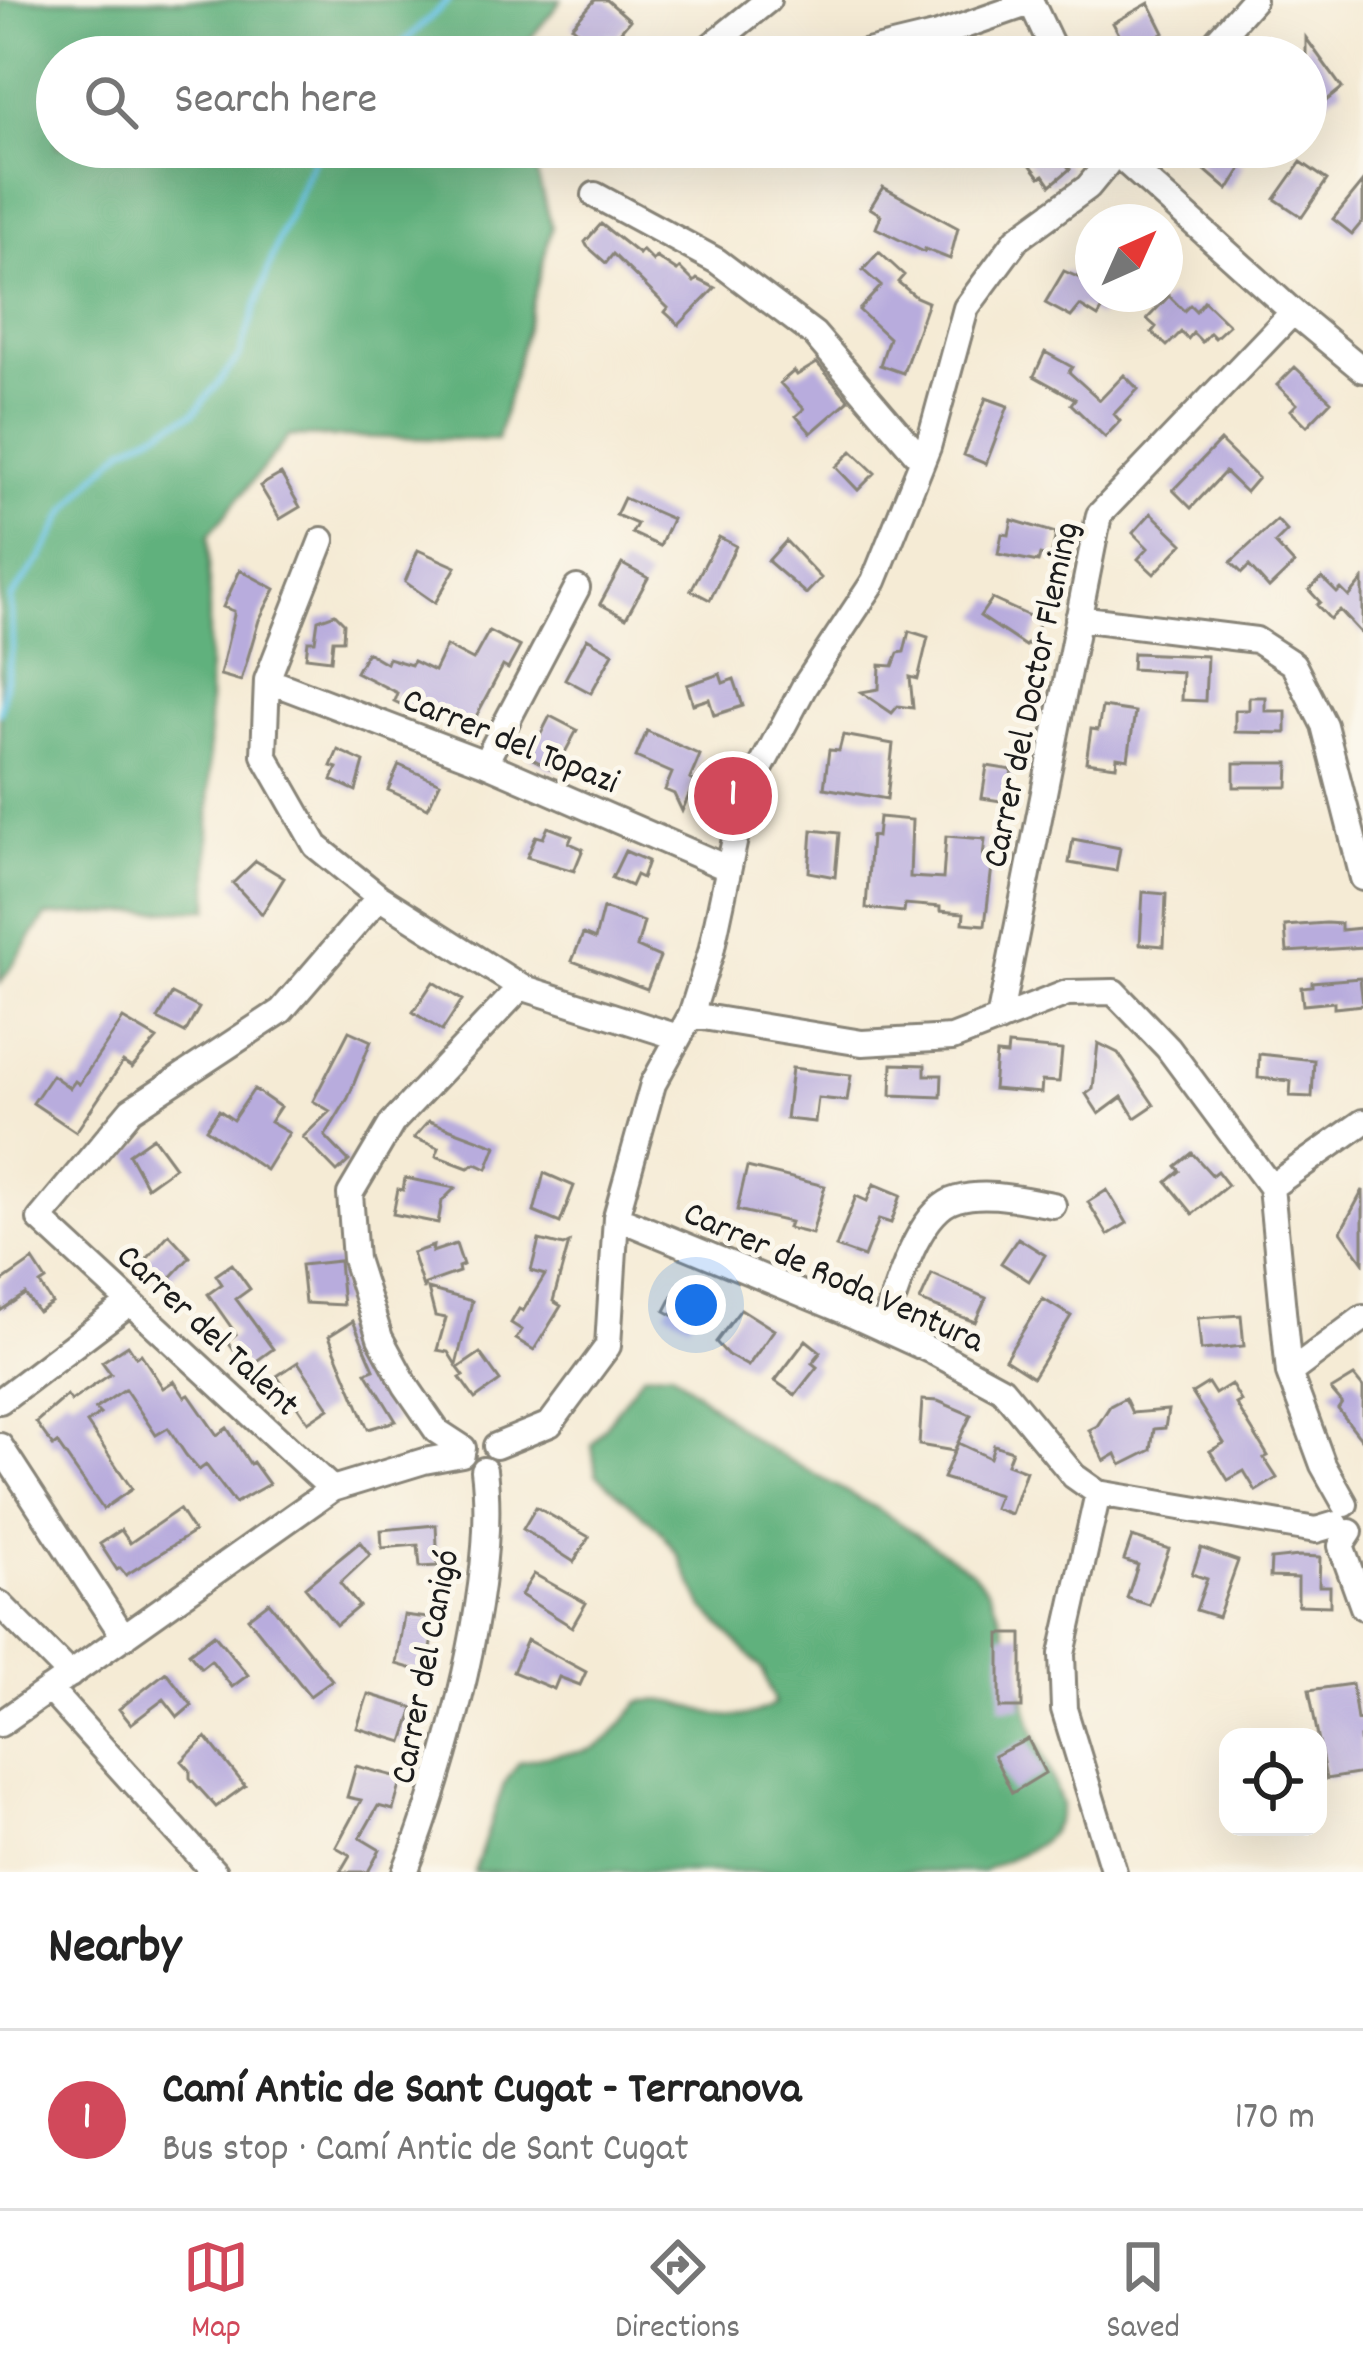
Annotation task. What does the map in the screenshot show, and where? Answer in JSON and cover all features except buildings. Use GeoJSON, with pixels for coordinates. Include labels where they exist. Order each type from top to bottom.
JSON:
{"type":"FeatureCollection","features":[{"type":"Feature","properties":{"kind":"street"},"geometry":{"type":"LineString","coordinates":[[728,36],[768,0]]}},
{"type":"Feature","properties":{"kind":"street"},"geometry":{"type":"LineString","coordinates":[[1221,36],[1253,0]]}},
{"type":"Feature","properties":{"kind":"street"},"geometry":{"type":"LineString","coordinates":[[934,36],[1030,2],[1047,36]]}},
{"type":"Feature","properties":{"kind":"street"},"geometry":{"type":"LineString","coordinates":[[496,1446],[550,1424],[608,1346],[616,1217],[653,1084],[684,1026],[711,952],[743,801],[804,687],[874,580],[922,460],[966,308],[1017,239],[1088,187],[1105,168]]}},
{"type":"Feature","properties":{"kind":"street"},"geometry":{"type":"LineString","coordinates":[[1131,168],[1363,370]]}},
{"type":"Feature","properties":{"kind":"street"},"geometry":{"type":"LineString","coordinates":[[595,194],[717,261],[814,334],[922,460]]}},
{"type":"Feature","properties":{"kind":"street","name":"Carrer del Doctor Fleming"},"geometry":{"type":"LineString","coordinates":[[999,1020],[1099,515],[1293,312]]}},
{"type":"Feature","properties":{"kind":"street"},"geometry":{"type":"LineString","coordinates":[[322,540],[267,680],[264,755],[316,846],[379,897],[521,987],[684,1026],[862,1042],[952,1038],[1067,994],[1114,992],[1168,1048],[1271,1187],[1289,1373],[1323,1465],[1351,1522],[1341,1546],[1363,1607]]}},
{"type":"Feature","properties":{"kind":"street"},"geometry":{"type":"LineString","coordinates":[[485,763],[577,588]]}},
{"type":"Feature","properties":{"kind":"street"},"geometry":{"type":"LineString","coordinates":[[1078,618],[1256,640],[1292,664],[1324,725],[1363,878]]}},
{"type":"Feature","properties":{"kind":"street","name":"Carrer del Topazi"},"geometry":{"type":"LineString","coordinates":[[267,680],[485,763],[727,868]]}},
{"type":"Feature","properties":{"kind":"street","name":"Carrer del Talent"},"geometry":{"type":"LineString","coordinates":[[332,1489],[40,1220],[131,1110],[281,1011],[379,897]]}},
{"type":"Feature","properties":{"kind":"street"},"geometry":{"type":"LineString","coordinates":[[496,1446],[495,1462],[484,1470],[471,1468],[462,1451],[437,1431],[406,1386],[380,1338],[355,1259],[350,1194],[392,1123],[521,987]]}},
{"type":"Feature","properties":{"kind":"street"},"geometry":{"type":"LineString","coordinates":[[1271,1187],[1363,1122]]}},
{"type":"Feature","properties":{"kind":"street"},"geometry":{"type":"LineString","coordinates":[[883,1329],[926,1222],[953,1199],[998,1196],[1053,1204]]}},
{"type":"Feature","properties":{"kind":"street","name":"Carrer de Roda Ventura"},"geometry":{"type":"LineString","coordinates":[[616,1217],[883,1329],[1002,1389],[1073,1476],[1098,1493]]}},
{"type":"Feature","properties":{"kind":"street"},"geometry":{"type":"LineString","coordinates":[[0,1401],[128,1304]]}},
{"type":"Feature","properties":{"kind":"street"},"geometry":{"type":"LineString","coordinates":[[1289,1373],[1363,1318]]}},
{"type":"Feature","properties":{"kind":"street"},"geometry":{"type":"LineString","coordinates":[[0,1724],[332,1489],[462,1451],[471,1437],[481,1435],[496,1446]]}},
{"type":"Feature","properties":{"kind":"street"},"geometry":{"type":"LineString","coordinates":[[0,1446],[124,1636]]}},
{"type":"Feature","properties":{"kind":"street","name":"Carrer del Canigó"},"geometry":{"type":"LineString","coordinates":[[405,1872],[432,1803],[475,1619],[486,1503],[484,1470]]}},
{"type":"Feature","properties":{"kind":"street"},"geometry":{"type":"LineString","coordinates":[[1114,1872],[1064,1709],[1062,1654],[1098,1493],[1304,1529],[1351,1522]]}},
{"type":"Feature","properties":{"kind":"street"},"geometry":{"type":"LineString","coordinates":[[0,1604],[214,1872]]}},
{"type":"Feature","properties":{"kind":"green space"},"geometry":{"type":"Polygon","coordinates":[[[0,0],[562,0],[532,36],[36,36],[36,168],[535,168],[552,227],[497,440],[289,436],[209,535],[209,909],[46,916],[0,983],[0,0]]]}},
{"type":"Feature","properties":{"kind":"green space"},"geometry":{"type":"Polygon","coordinates":[[[671,1371],[755,1441],[881,1511],[972,1571],[989,1592],[1062,1804],[1051,1832],[1042,1841],[981,1872],[474,1872],[504,1784],[519,1762],[597,1746],[639,1702],[677,1703],[739,1717],[775,1704],[763,1670],[704,1608],[677,1553],[659,1529],[596,1474],[592,1445],[643,1374],[671,1371]]]}},
{"type":"Feature","properties":{"kind":"waterway"},"geometry":{"type":"LineString","coordinates":[[410,36],[449,0]]}},
{"type":"Feature","properties":{"kind":"waterway"},"geometry":{"type":"LineString","coordinates":[[0,712],[12,649],[11,598],[41,558],[66,512],[94,478],[125,448],[194,413],[239,357],[278,241],[310,168]]}},
{"type":"Feature","properties":{"kind":"place","name":"Camí Antic de Sant Cugat - Terranova"},"geometry":{"type":"Point","coordinates":[733,796]}}]}
